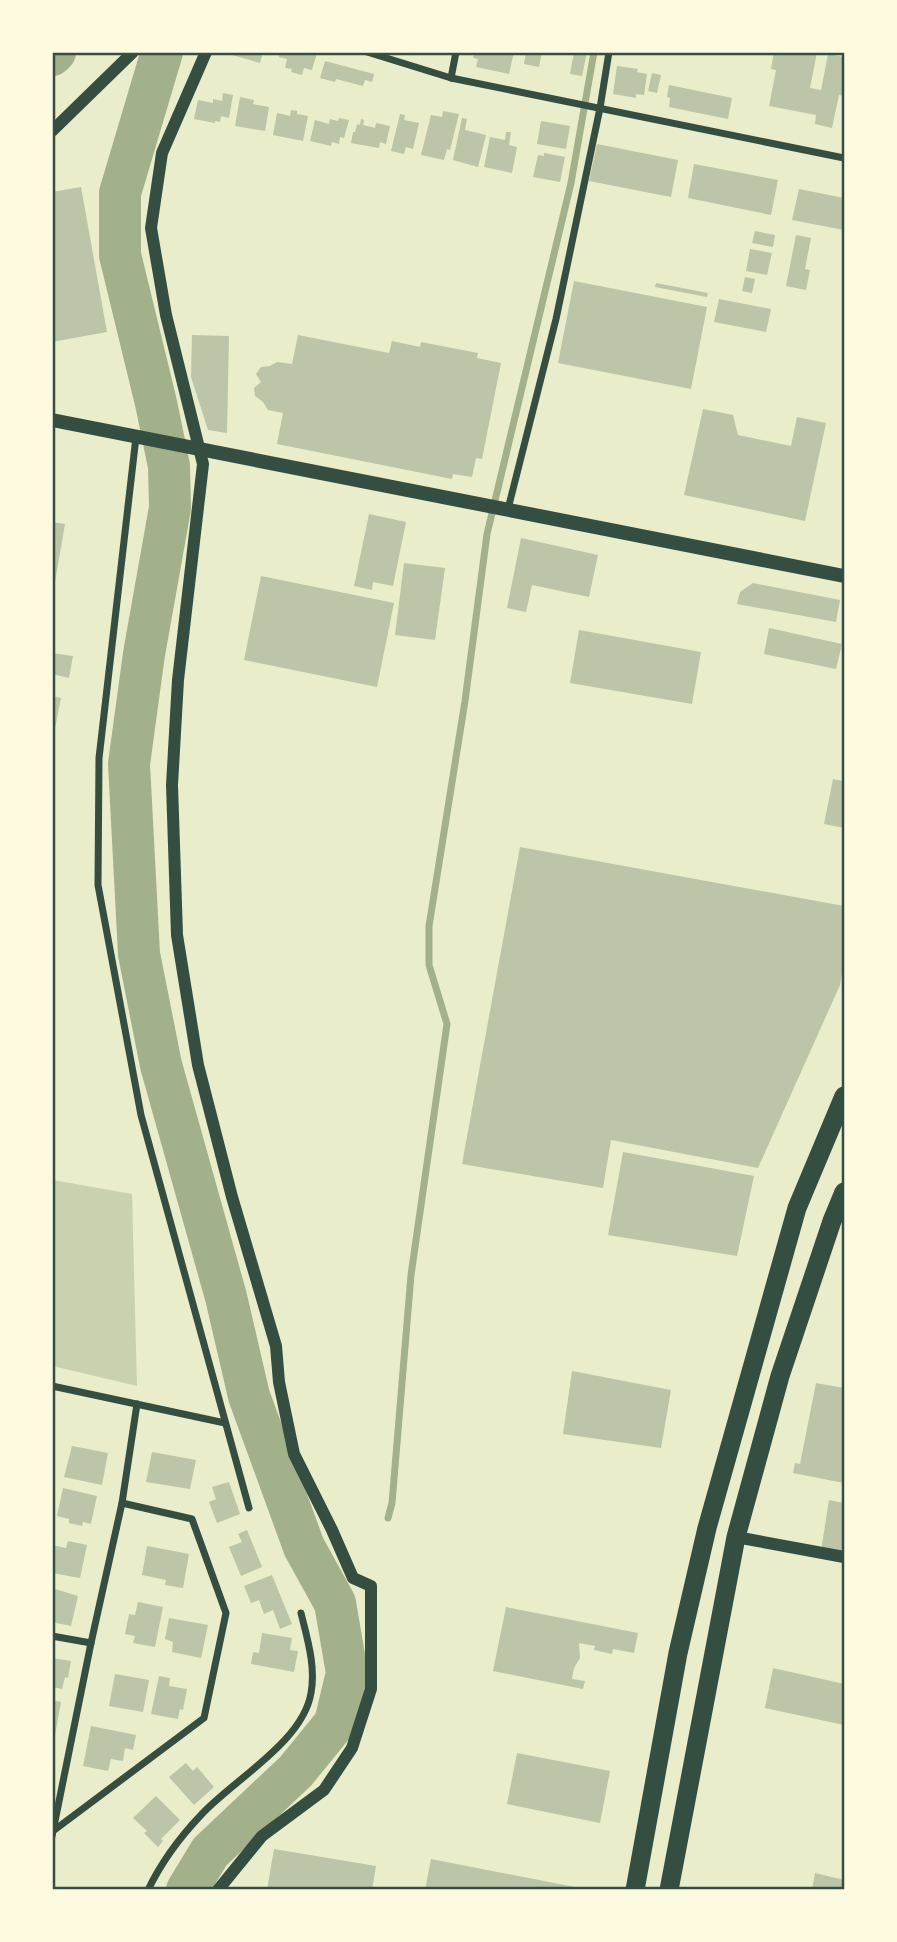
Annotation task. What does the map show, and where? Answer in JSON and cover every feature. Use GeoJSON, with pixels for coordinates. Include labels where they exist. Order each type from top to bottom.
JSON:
{"type":"FeatureCollection","features":[{"type":"Feature","properties":{"kind":"highway"},"geometry":{"type":"LineString","coordinates":[[635,1889],[678,1653],[707,1528],[797,1209],[845,1096]]}},
{"type":"Feature","properties":{"kind":"highway"},"geometry":{"type":"LineString","coordinates":[[669,1889],[736,1537],[780,1376],[832,1221],[845,1192]]}},
{"type":"Feature","properties":{"kind":"main road"},"geometry":{"type":"LineString","coordinates":[[52,420],[845,576]]}},
{"type":"Feature","properties":{"kind":"street"},"geometry":{"type":"LineString","coordinates":[[52,131],[133,52]]}},
{"type":"Feature","properties":{"kind":"street"},"geometry":{"type":"LineString","coordinates":[[206,52],[162,153],[151,228],[191,447],[203,464],[178,680],[172,785],[179,948],[198,1065],[232,1198],[276,1346],[279,1382],[293,1454],[353,1578],[370,1586],[371,1689],[352,1748],[324,1790],[262,1836],[218,1889]]}},
{"type":"Feature","properties":{"kind":"street"},"geometry":{"type":"LineString","coordinates":[[367,52],[451,78],[845,158]]}},
{"type":"Feature","properties":{"kind":"street"},"geometry":{"type":"LineString","coordinates":[[451,78],[456,52]]}},
{"type":"Feature","properties":{"kind":"street"},"geometry":{"type":"LineString","coordinates":[[508,509],[556,319],[609,52]]}},
{"type":"Feature","properties":{"kind":"street"},"geometry":{"type":"LineString","coordinates":[[139,437],[99,758],[98,885],[141,1115],[249,1508]]}},
{"type":"Feature","properties":{"kind":"street"},"geometry":{"type":"LineString","coordinates":[[52,1385],[225,1423]]}},
{"type":"Feature","properties":{"kind":"street"},"geometry":{"type":"LineString","coordinates":[[53,1834],[122,1503],[137,1404]]}},
{"type":"Feature","properties":{"kind":"street"},"geometry":{"type":"LineString","coordinates":[[53,1834],[204,1718],[226,1613],[192,1519],[122,1503]]}},
{"type":"Feature","properties":{"kind":"street"},"geometry":{"type":"LineString","coordinates":[[736,1537],[845,1557]]}},
{"type":"Feature","properties":{"kind":"street"},"geometry":{"type":"LineString","coordinates":[[148,1889],[157,1871],[201,1814],[280,1744],[303,1716],[311,1692],[311,1653],[301,1613]]}},
{"type":"Feature","properties":{"kind":"street"},"geometry":{"type":"LineString","coordinates":[[52,1636],[91,1643]]}},
{"type":"Feature","properties":{"kind":"green space"},"geometry":{"type":"Polygon","coordinates":[[[53,1180],[132,1194],[137,1386],[53,1366],[53,1180]]]}},
{"type":"Feature","properties":{"kind":"building"},"geometry":{"type":"Polygon","coordinates":[[[232,52],[263,52],[260,63],[232,55],[232,52]]]}},
{"type":"Feature","properties":{"kind":"building"},"geometry":{"type":"Polygon","coordinates":[[[280,52],[317,53],[312,70],[304,68],[302,75],[285,68],[287,59],[279,57],[280,52]]]}},
{"type":"Feature","properties":{"kind":"building"},"geometry":{"type":"Polygon","coordinates":[[[474,52],[514,52],[509,74],[476,67],[478,59],[473,58],[474,52]]]}},
{"type":"Feature","properties":{"kind":"building"},"geometry":{"type":"Polygon","coordinates":[[[526,52],[542,52],[539,67],[524,64],[526,52]]]}},
{"type":"Feature","properties":{"kind":"building"},"geometry":{"type":"Polygon","coordinates":[[[574,52],[587,52],[582,76],[570,74],[574,52]]]}},
{"type":"Feature","properties":{"kind":"building"},"geometry":{"type":"Polygon","coordinates":[[[774,52],[817,52],[810,88],[821,90],[828,54],[844,57],[844,96],[839,95],[832,128],[815,124],[816,115],[769,106],[776,70],[771,69],[774,52]]]}},
{"type":"Feature","properties":{"kind":"building"},"geometry":{"type":"Polygon","coordinates":[[[325,61],[374,74],[372,82],[365,80],[363,86],[320,78],[325,61]]]}},
{"type":"Feature","properties":{"kind":"building"},"geometry":{"type":"Polygon","coordinates":[[[617,66],[638,69],[637,72],[647,74],[644,95],[636,94],[636,98],[613,94],[617,66]]]}},
{"type":"Feature","properties":{"kind":"building"},"geometry":{"type":"Polygon","coordinates":[[[652,73],[661,75],[657,93],[648,91],[652,73]]]}},
{"type":"Feature","properties":{"kind":"building"},"geometry":{"type":"Polygon","coordinates":[[[669,85],[732,98],[728,119],[669,107],[669,85]]]}},
{"type":"Feature","properties":{"kind":"building"},"geometry":{"type":"Polygon","coordinates":[[[223,93],[233,95],[229,118],[221,116],[220,122],[215,123],[194,119],[198,100],[213,103],[213,99],[222,101],[223,93]]]}},
{"type":"Feature","properties":{"kind":"building"},"geometry":{"type":"Polygon","coordinates":[[[240,97],[254,100],[253,104],[269,107],[265,131],[235,126],[240,97]]]}},
{"type":"Feature","properties":{"kind":"building"},"geometry":{"type":"Polygon","coordinates":[[[291,110],[308,116],[303,141],[273,135],[277,113],[290,116],[291,110]]]}},
{"type":"Feature","properties":{"kind":"building"},"geometry":{"type":"Polygon","coordinates":[[[443,111],[459,114],[450,150],[447,149],[444,160],[421,155],[431,115],[442,117],[443,111]]]}},
{"type":"Feature","properties":{"kind":"building"},"geometry":{"type":"Polygon","coordinates":[[[400,114],[405,115],[404,120],[419,123],[413,149],[406,147],[404,154],[391,151],[400,114]]]}},
{"type":"Feature","properties":{"kind":"building"},"geometry":{"type":"Polygon","coordinates":[[[339,118],[349,120],[344,138],[340,137],[339,144],[332,142],[331,146],[310,141],[315,120],[329,124],[330,119],[338,121],[339,118]]]}},
{"type":"Feature","properties":{"kind":"building"},"geometry":{"type":"Polygon","coordinates":[[[462,118],[467,119],[465,130],[486,135],[478,167],[453,160],[462,118]]]}},
{"type":"Feature","properties":{"kind":"building"},"geometry":{"type":"Polygon","coordinates":[[[361,119],[364,120],[363,125],[375,128],[376,123],[390,126],[386,144],[380,142],[379,148],[351,143],[353,132],[357,124],[360,125],[361,119]]]}},
{"type":"Feature","properties":{"kind":"building"},"geometry":{"type":"Polygon","coordinates":[[[541,121],[570,126],[566,149],[537,144],[541,121]]]}},
{"type":"Feature","properties":{"kind":"building"},"geometry":{"type":"Polygon","coordinates":[[[506,132],[511,132],[509,145],[517,147],[512,173],[484,167],[490,137],[505,140],[506,132]]]}},
{"type":"Feature","properties":{"kind":"building"},"geometry":{"type":"Polygon","coordinates":[[[597,144],[678,160],[671,197],[589,181],[597,144]]]}},
{"type":"Feature","properties":{"kind":"building"},"geometry":{"type":"Polygon","coordinates":[[[544,153],[565,157],[560,182],[533,177],[538,155],[544,156],[544,153]]]}},
{"type":"Feature","properties":{"kind":"building"},"geometry":{"type":"Polygon","coordinates":[[[694,164],[778,180],[771,215],[688,198],[694,164]]]}},
{"type":"Feature","properties":{"kind":"building"},"geometry":{"type":"Polygon","coordinates":[[[81,187],[107,332],[52,342],[52,192],[81,187]]]}},
{"type":"Feature","properties":{"kind":"building"},"geometry":{"type":"Polygon","coordinates":[[[799,189],[844,198],[844,230],[792,220],[799,189]]]}},
{"type":"Feature","properties":{"kind":"building"},"geometry":{"type":"Polygon","coordinates":[[[755,231],[775,235],[773,247],[752,243],[755,231]]]}},
{"type":"Feature","properties":{"kind":"building"},"geometry":{"type":"Polygon","coordinates":[[[796,235],[811,238],[805,269],[810,270],[806,290],[786,286],[796,235]]]}},
{"type":"Feature","properties":{"kind":"building"},"geometry":{"type":"Polygon","coordinates":[[[750,249],[772,253],[767,275],[746,271],[750,249]]]}},
{"type":"Feature","properties":{"kind":"building"},"geometry":{"type":"Polygon","coordinates":[[[745,277],[755,279],[752,293],[742,291],[745,277]]]}},
{"type":"Feature","properties":{"kind":"building"},"geometry":{"type":"Polygon","coordinates":[[[574,281],[707,307],[691,389],[558,363],[574,281]]]}},
{"type":"Feature","properties":{"kind":"building"},"geometry":{"type":"Polygon","coordinates":[[[656,283],[708,293],[707,297],[655,287],[656,283]]]}},
{"type":"Feature","properties":{"kind":"building"},"geometry":{"type":"Polygon","coordinates":[[[719,299],[771,309],[766,332],[714,322],[719,299]]]}},
{"type":"Feature","properties":{"kind":"building"},"geometry":{"type":"Polygon","coordinates":[[[192,335],[229,336],[227,433],[208,430],[191,377],[192,335]]]}},
{"type":"Feature","properties":{"kind":"building"},"geometry":{"type":"Polygon","coordinates":[[[298,335],[389,353],[392,341],[420,347],[421,342],[478,353],[477,358],[501,363],[482,459],[476,458],[472,477],[453,474],[452,479],[277,444],[283,413],[268,410],[255,396],[254,388],[261,382],[256,374],[261,367],[277,362],[292,364],[298,335]]]}},
{"type":"Feature","properties":{"kind":"building"},"geometry":{"type":"Polygon","coordinates":[[[703,409],[733,415],[738,435],[791,446],[797,417],[826,423],[805,521],[684,495],[703,409]]]}},
{"type":"Feature","properties":{"kind":"building"},"geometry":{"type":"Polygon","coordinates":[[[369,514],[406,522],[393,586],[373,582],[372,590],[354,586],[369,514]]]}},
{"type":"Feature","properties":{"kind":"building"},"geometry":{"type":"Polygon","coordinates":[[[52,522],[65,524],[55,582],[52,582],[52,522]]]}},
{"type":"Feature","properties":{"kind":"building"},"geometry":{"type":"Polygon","coordinates":[[[521,538],[598,555],[589,597],[532,585],[526,612],[507,608],[521,538]]]}},
{"type":"Feature","properties":{"kind":"building"},"geometry":{"type":"Polygon","coordinates":[[[404,563],[445,568],[435,640],[395,635],[404,563]]]}},
{"type":"Feature","properties":{"kind":"building"},"geometry":{"type":"Polygon","coordinates":[[[261,576],[394,603],[377,687],[244,660],[261,576]]]}},
{"type":"Feature","properties":{"kind":"building"},"geometry":{"type":"Polygon","coordinates":[[[753,583],[840,600],[836,622],[737,604],[740,592],[753,583]]]}},
{"type":"Feature","properties":{"kind":"building"},"geometry":{"type":"Polygon","coordinates":[[[769,628],[842,644],[836,669],[764,654],[769,628]]]}},
{"type":"Feature","properties":{"kind":"building"},"geometry":{"type":"Polygon","coordinates":[[[579,630],[701,652],[692,704],[570,683],[579,630]]]}},
{"type":"Feature","properties":{"kind":"building"},"geometry":{"type":"Polygon","coordinates":[[[52,653],[73,656],[69,678],[52,674],[52,653]]]}},
{"type":"Feature","properties":{"kind":"building"},"geometry":{"type":"Polygon","coordinates":[[[52,696],[61,698],[55,728],[52,727],[52,696]]]}},
{"type":"Feature","properties":{"kind":"building"},"geometry":{"type":"Polygon","coordinates":[[[833,779],[844,781],[844,828],[824,824],[833,779]]]}},
{"type":"Feature","properties":{"kind":"building"},"geometry":{"type":"Polygon","coordinates":[[[520,847],[844,906],[844,962],[840,985],[758,1168],[611,1140],[603,1188],[462,1164],[520,847]]]}},
{"type":"Feature","properties":{"kind":"building"},"geometry":{"type":"Polygon","coordinates":[[[623,1152],[754,1176],[737,1256],[608,1235],[623,1152]]]}},
{"type":"Feature","properties":{"kind":"building"},"geometry":{"type":"Polygon","coordinates":[[[572,1371],[671,1390],[661,1448],[563,1434],[572,1371]]]}},
{"type":"Feature","properties":{"kind":"building"},"geometry":{"type":"Polygon","coordinates":[[[816,1383],[844,1388],[844,1483],[793,1473],[795,1463],[800,1464],[816,1383]]]}},
{"type":"Feature","properties":{"kind":"building"},"geometry":{"type":"Polygon","coordinates":[[[72,1446],[108,1453],[102,1485],[64,1477],[72,1446]]]}},
{"type":"Feature","properties":{"kind":"building"},"geometry":{"type":"Polygon","coordinates":[[[152,1452],[196,1460],[190,1489],[146,1482],[152,1452]]]}},
{"type":"Feature","properties":{"kind":"building"},"geometry":{"type":"Polygon","coordinates":[[[229,1482],[240,1514],[217,1523],[209,1502],[216,1499],[212,1487],[229,1482]]]}},
{"type":"Feature","properties":{"kind":"building"},"geometry":{"type":"Polygon","coordinates":[[[63,1488],[97,1496],[91,1524],[83,1522],[82,1526],[69,1523],[69,1519],[57,1516],[63,1488]]]}},
{"type":"Feature","properties":{"kind":"building"},"geometry":{"type":"Polygon","coordinates":[[[829,1500],[844,1503],[844,1555],[821,1551],[829,1500]]]}},
{"type":"Feature","properties":{"kind":"building"},"geometry":{"type":"Polygon","coordinates":[[[247,1530],[262,1567],[241,1576],[229,1547],[242,1542],[238,1534],[247,1530]]]}},
{"type":"Feature","properties":{"kind":"building"},"geometry":{"type":"Polygon","coordinates":[[[68,1541],[87,1545],[80,1578],[52,1573],[52,1545],[66,1548],[68,1541]]]}},
{"type":"Feature","properties":{"kind":"building"},"geometry":{"type":"Polygon","coordinates":[[[147,1546],[189,1554],[183,1588],[165,1585],[166,1580],[142,1575],[147,1546]]]}},
{"type":"Feature","properties":{"kind":"building"},"geometry":{"type":"Polygon","coordinates":[[[272,1575],[292,1624],[280,1629],[273,1610],[264,1614],[259,1600],[251,1603],[244,1586],[272,1575]]]}},
{"type":"Feature","properties":{"kind":"building"},"geometry":{"type":"Polygon","coordinates":[[[52,1588],[78,1596],[71,1626],[52,1622],[52,1588]]]}},
{"type":"Feature","properties":{"kind":"building"},"geometry":{"type":"Polygon","coordinates":[[[138,1602],[163,1607],[155,1647],[133,1643],[135,1636],[125,1634],[129,1614],[135,1615],[138,1602]]]}},
{"type":"Feature","properties":{"kind":"building"},"geometry":{"type":"Polygon","coordinates":[[[506,1607],[638,1633],[634,1653],[613,1649],[612,1654],[594,1650],[595,1646],[579,1643],[580,1658],[572,1679],[585,1681],[583,1689],[493,1671],[506,1607]]]}},
{"type":"Feature","properties":{"kind":"building"},"geometry":{"type":"Polygon","coordinates":[[[169,1618],[208,1625],[201,1658],[172,1652],[173,1642],[165,1639],[169,1618]]]}},
{"type":"Feature","properties":{"kind":"building"},"geometry":{"type":"Polygon","coordinates":[[[262,1633],[292,1638],[290,1650],[298,1651],[294,1672],[251,1664],[253,1652],[259,1653],[262,1633]]]}},
{"type":"Feature","properties":{"kind":"building"},"geometry":{"type":"Polygon","coordinates":[[[52,1658],[71,1661],[68,1678],[65,1677],[62,1689],[52,1687],[52,1658]]]}},
{"type":"Feature","properties":{"kind":"building"},"geometry":{"type":"Polygon","coordinates":[[[773,1668],[844,1684],[844,1725],[765,1708],[773,1668]]]}},
{"type":"Feature","properties":{"kind":"building"},"geometry":{"type":"Polygon","coordinates":[[[115,1674],[149,1680],[143,1712],[109,1706],[115,1674]]]}},
{"type":"Feature","properties":{"kind":"building"},"geometry":{"type":"Polygon","coordinates":[[[159,1676],[170,1678],[169,1686],[187,1689],[183,1710],[180,1709],[178,1719],[151,1714],[159,1676]]]}},
{"type":"Feature","properties":{"kind":"building"},"geometry":{"type":"Polygon","coordinates":[[[52,1700],[61,1702],[54,1741],[52,1741],[52,1700]]]}},
{"type":"Feature","properties":{"kind":"building"},"geometry":{"type":"Polygon","coordinates":[[[91,1726],[136,1735],[133,1750],[125,1748],[123,1761],[111,1759],[108,1771],[83,1766],[91,1726]]]}},
{"type":"Feature","properties":{"kind":"building"},"geometry":{"type":"Polygon","coordinates":[[[517,1753],[610,1771],[600,1823],[507,1804],[517,1753]]]}},
{"type":"Feature","properties":{"kind":"building"},"geometry":{"type":"Polygon","coordinates":[[[186,1763],[193,1771],[197,1767],[214,1787],[194,1805],[169,1777],[186,1763]]]}},
{"type":"Feature","properties":{"kind":"building"},"geometry":{"type":"Polygon","coordinates":[[[156,1796],[180,1820],[161,1839],[163,1841],[158,1847],[144,1833],[147,1831],[133,1818],[156,1796]]]}},
{"type":"Feature","properties":{"kind":"building"},"geometry":{"type":"Polygon","coordinates":[[[274,1849],[376,1866],[372,1890],[267,1890],[274,1849]]]}},
{"type":"Feature","properties":{"kind":"building"},"geometry":{"type":"Polygon","coordinates":[[[431,1859],[580,1888],[580,1890],[425,1890],[431,1859]]]}},
{"type":"Feature","properties":{"kind":"building"},"geometry":{"type":"Polygon","coordinates":[[[815,1873],[844,1880],[844,1890],[812,1890],[815,1873]]]}},
{"type":"Feature","properties":{"kind":"waterway"},"geometry":{"type":"LineString","coordinates":[[52,55],[55,52]]}},
{"type":"Feature","properties":{"kind":"waterway"},"geometry":{"type":"LineString","coordinates":[[162,52],[120,193],[120,255],[169,466],[170,508],[144,654],[129,764],[139,954],[161,1065],[226,1297],[249,1396],[304,1547],[335,1603],[347,1673],[335,1723],[296,1771],[210,1852],[187,1890]]}},
{"type":"Feature","properties":{"kind":"waterway"},"geometry":{"type":"LineString","coordinates":[[388,1518],[392,1503],[411,1275],[447,1024],[429,965],[429,926],[465,701],[487,534],[571,183],[594,52]]}}]}
